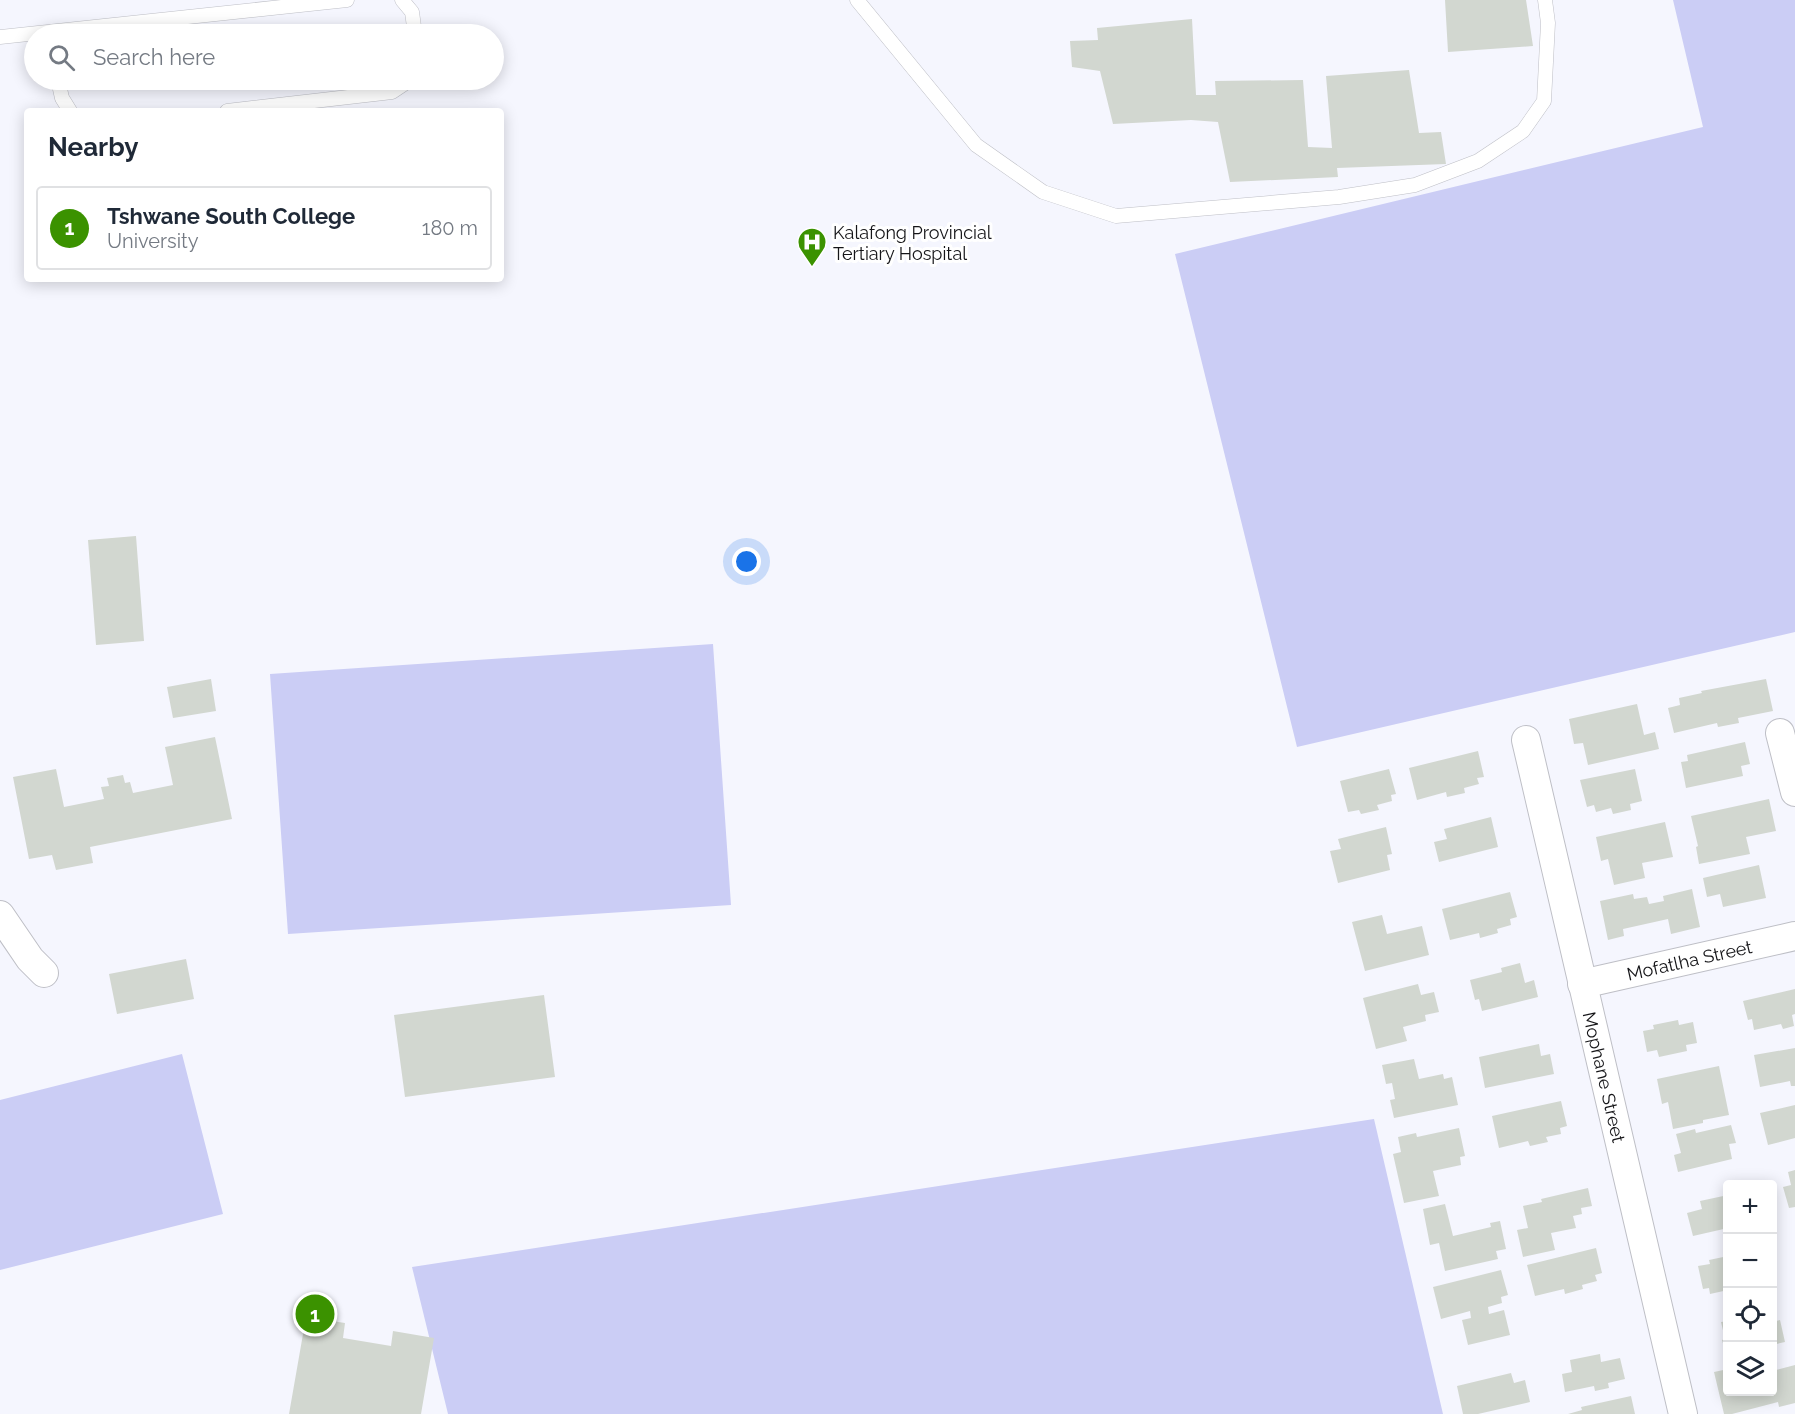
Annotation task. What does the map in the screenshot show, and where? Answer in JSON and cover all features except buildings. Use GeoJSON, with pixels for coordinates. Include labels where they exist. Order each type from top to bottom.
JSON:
{"type":"FeatureCollection","features":[{"type":"Feature","properties":{"kind":"street"},"geometry":{"type":"LineString","coordinates":[[1780,733],[1795,792]]}},
{"type":"Feature","properties":{"kind":"street","name":"Mophane Street"},"geometry":{"type":"LineString","coordinates":[[1526,740],[1683,1414]]}},
{"type":"Feature","properties":{"kind":"street"},"geometry":{"type":"LineString","coordinates":[[0,915],[30,959],[44,974]]}},
{"type":"Feature","properties":{"kind":"street","name":"Mofatlha Street"},"geometry":{"type":"LineString","coordinates":[[1582,984],[1795,936]]}},
{"type":"Feature","properties":{"kind":"lane"},"geometry":{"type":"LineString","coordinates":[[130,24],[347,0]]}},
{"type":"Feature","properties":{"kind":"lane"},"geometry":{"type":"LineString","coordinates":[[402,0],[412,12],[414,24]]}},
{"type":"Feature","properties":{"kind":"lane"},"geometry":{"type":"LineString","coordinates":[[857,0],[976,145],[1043,192],[1116,216],[1361,194],[1415,186],[1478,161],[1523,131],[1544,101],[1548,23],[1545,0]]}},
{"type":"Feature","properties":{"kind":"lane"},"geometry":{"type":"LineString","coordinates":[[0,37],[24,35]]}},
{"type":"Feature","properties":{"kind":"lane"},"geometry":{"type":"LineString","coordinates":[[60,90],[68,108]]}},
{"type":"Feature","properties":{"kind":"lane"},"geometry":{"type":"LineString","coordinates":[[254,108],[392,93],[396,90]]}},
{"type":"Feature","properties":{"kind":"shaded area"},"geometry":{"type":"Polygon","coordinates":[[[1673,0],[1795,0],[1795,632],[1297,747],[1175,254],[1703,127],[1673,0]]]}},
{"type":"Feature","properties":{"kind":"shaded area"},"geometry":{"type":"Polygon","coordinates":[[[713,644],[731,905],[288,934],[270,674],[713,644]]]}},
{"type":"Feature","properties":{"kind":"shaded area"},"geometry":{"type":"Polygon","coordinates":[[[182,1054],[223,1214],[0,1270],[0,1100],[182,1054]]]}},
{"type":"Feature","properties":{"kind":"shaded area"},"geometry":{"type":"Polygon","coordinates":[[[1374,1119],[1443,1414],[448,1414],[412,1267],[1374,1119]]]}},
{"type":"Feature","properties":{"kind":"place","name":"Kalafong Provincial Tertiary Hospital"},"geometry":{"type":"Point","coordinates":[812,268]}},
{"type":"Feature","properties":{"kind":"place","name":"Tshwane South College"},"geometry":{"type":"Point","coordinates":[315,1314]}}]}
